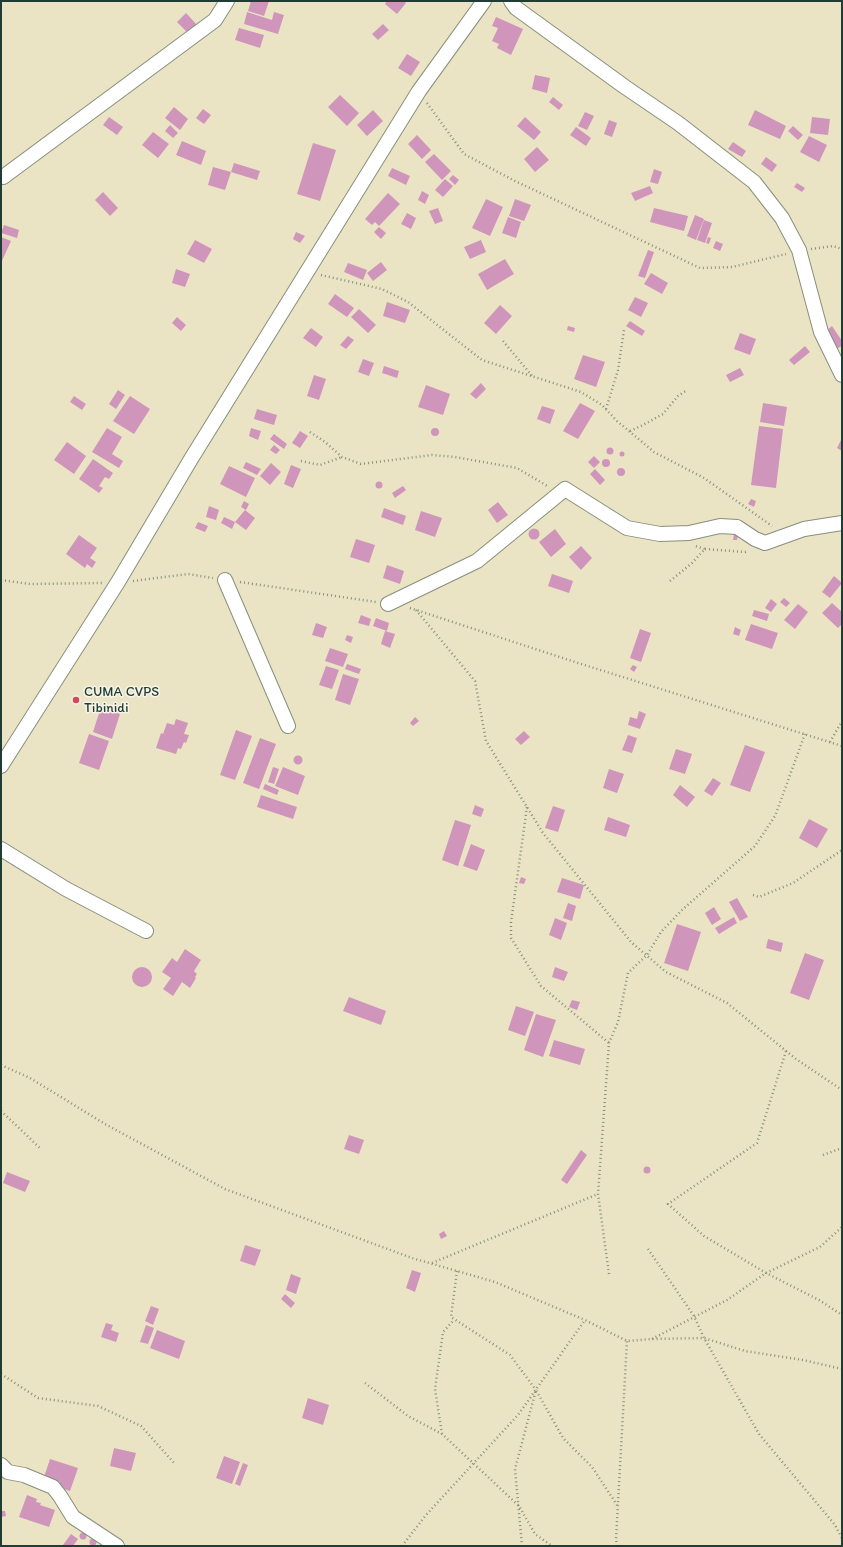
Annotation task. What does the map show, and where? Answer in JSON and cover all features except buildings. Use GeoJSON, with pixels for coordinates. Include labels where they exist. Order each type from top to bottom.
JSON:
{"type":"FeatureCollection","features":[{"type":"Feature","properties":{"kind":"street"},"geometry":{"type":"LineString","coordinates":[[1,176],[3,177],[214,20],[227,1]]}},
{"type":"Feature","properties":{"kind":"street"},"geometry":{"type":"LineString","coordinates":[[1,766],[118,582],[191,459],[419,91],[484,1]]}},
{"type":"Feature","properties":{"kind":"street"},"geometry":{"type":"LineString","coordinates":[[511,1],[516,8],[625,87],[678,123],[754,182],[782,218],[799,250],[821,332],[842,375]]}},
{"type":"Feature","properties":{"kind":"street"},"geometry":{"type":"LineString","coordinates":[[388,604],[477,560],[565,489],[628,528],[660,534],[689,533],[720,526],[737,527],[755,539],[765,543],[804,528],[842,523]]}},
{"type":"Feature","properties":{"kind":"street"},"geometry":{"type":"LineString","coordinates":[[225,580],[288,726]]}},
{"type":"Feature","properties":{"kind":"street"},"geometry":{"type":"LineString","coordinates":[[1,849],[66,889],[146,931]]}},
{"type":"Feature","properties":{"kind":"street"},"geometry":{"type":"LineString","coordinates":[[1,1465],[8,1472],[24,1475],[53,1487],[73,1517],[117,1546]]}},
{"type":"Feature","properties":{"kind":"path"},"geometry":{"type":"LineString","coordinates":[[419,91],[464,154],[515,181],[700,268],[732,267],[799,250],[833,246],[842,249]]}},
{"type":"Feature","properties":{"kind":"path"},"geometry":{"type":"LineString","coordinates":[[306,272],[382,289],[408,302],[482,360],[581,392],[602,405],[617,421],[654,452],[704,478],[758,518],[786,535]]}},
{"type":"Feature","properties":{"kind":"path"},"geometry":{"type":"LineString","coordinates":[[606,410],[618,370],[624,330]]}},
{"type":"Feature","properties":{"kind":"path"},"geometry":{"type":"LineString","coordinates":[[503,341],[534,377]]}},
{"type":"Feature","properties":{"kind":"path"},"geometry":{"type":"LineString","coordinates":[[629,431],[663,414],[678,396],[687,390]]}},
{"type":"Feature","properties":{"kind":"path"},"geometry":{"type":"LineString","coordinates":[[310,432],[325,442],[342,457],[361,464],[432,455],[455,457],[517,468],[560,493]]}},
{"type":"Feature","properties":{"kind":"path"},"geometry":{"type":"LineString","coordinates":[[301,461],[320,465],[342,457]]}},
{"type":"Feature","properties":{"kind":"path"},"geometry":{"type":"LineString","coordinates":[[692,545],[705,549],[746,552],[765,543]]}},
{"type":"Feature","properties":{"kind":"path"},"geometry":{"type":"LineString","coordinates":[[670,581],[691,564],[705,549]]}},
{"type":"Feature","properties":{"kind":"path"},"geometry":{"type":"LineString","coordinates":[[1,580],[30,584],[118,582],[188,574],[388,604]]}},
{"type":"Feature","properties":{"kind":"path"},"geometry":{"type":"LineString","coordinates":[[409,607],[568,660],[842,746]]}},
{"type":"Feature","properties":{"kind":"path"},"geometry":{"type":"LineString","coordinates":[[416,609],[475,681],[486,741],[544,833],[626,936],[666,972],[727,1003],[796,1059],[842,1090]]}},
{"type":"Feature","properties":{"kind":"path"},"geometry":{"type":"LineString","coordinates":[[830,742],[842,721]]}},
{"type":"Feature","properties":{"kind":"path"},"geometry":{"type":"LineString","coordinates":[[609,1274],[598,1194],[608,1043],[618,1022],[628,973],[647,956],[661,932],[682,910],[755,846],[775,816],[805,734]]}},
{"type":"Feature","properties":{"kind":"path"},"geometry":{"type":"LineString","coordinates":[[528,807],[511,922],[511,938],[541,986],[608,1043]]}},
{"type":"Feature","properties":{"kind":"path"},"geometry":{"type":"LineString","coordinates":[[753,895],[759,897],[793,883],[842,850]]}},
{"type":"Feature","properties":{"kind":"path"},"geometry":{"type":"LineString","coordinates":[[786,1051],[757,1143],[668,1204],[704,1236],[766,1273],[819,1300],[842,1314]]}},
{"type":"Feature","properties":{"kind":"path"},"geometry":{"type":"LineString","coordinates":[[1,1065],[30,1078],[105,1124],[225,1188],[405,1255],[495,1282],[585,1320],[627,1341],[704,1338],[745,1351],[803,1360],[842,1369]]}},
{"type":"Feature","properties":{"kind":"path"},"geometry":{"type":"LineString","coordinates":[[1,1111],[40,1148]]}},
{"type":"Feature","properties":{"kind":"path"},"geometry":{"type":"LineString","coordinates":[[823,1155],[842,1148]]}},
{"type":"Feature","properties":{"kind":"path"},"geometry":{"type":"LineString","coordinates":[[431,1263],[598,1194]]}},
{"type":"Feature","properties":{"kind":"path"},"geometry":{"type":"LineString","coordinates":[[652,1339],[727,1300],[766,1273],[820,1247],[842,1227]]}},
{"type":"Feature","properties":{"kind":"path"},"geometry":{"type":"LineString","coordinates":[[648,1249],[694,1316],[704,1338],[759,1434],[835,1525],[842,1538]]}},
{"type":"Feature","properties":{"kind":"path"},"geometry":{"type":"LineString","coordinates":[[457,1271],[451,1317],[510,1355],[536,1390],[563,1438],[592,1467],[617,1505]]}},
{"type":"Feature","properties":{"kind":"path"},"geometry":{"type":"LineString","coordinates":[[442,1434],[435,1389],[443,1332],[454,1320]]}},
{"type":"Feature","properties":{"kind":"path"},"geometry":{"type":"LineString","coordinates":[[402,1546],[426,1515],[518,1415],[585,1320]]}},
{"type":"Feature","properties":{"kind":"path"},"geometry":{"type":"LineString","coordinates":[[617,1546],[617,1505],[627,1341]]}},
{"type":"Feature","properties":{"kind":"path"},"geometry":{"type":"LineString","coordinates":[[1,1374],[38,1398],[98,1406],[142,1426],[175,1464]]}},
{"type":"Feature","properties":{"kind":"path"},"geometry":{"type":"LineString","coordinates":[[365,1383],[408,1416],[442,1434],[519,1506],[535,1534],[552,1546]]}},
{"type":"Feature","properties":{"kind":"path"},"geometry":{"type":"LineString","coordinates":[[522,1546],[516,1469],[536,1390]]}},
{"type":"Feature","properties":{"kind":"place","name":"CUMA CVPS Tibinidi"},"geometry":{"type":"Point","coordinates":[76,700]}}]}
